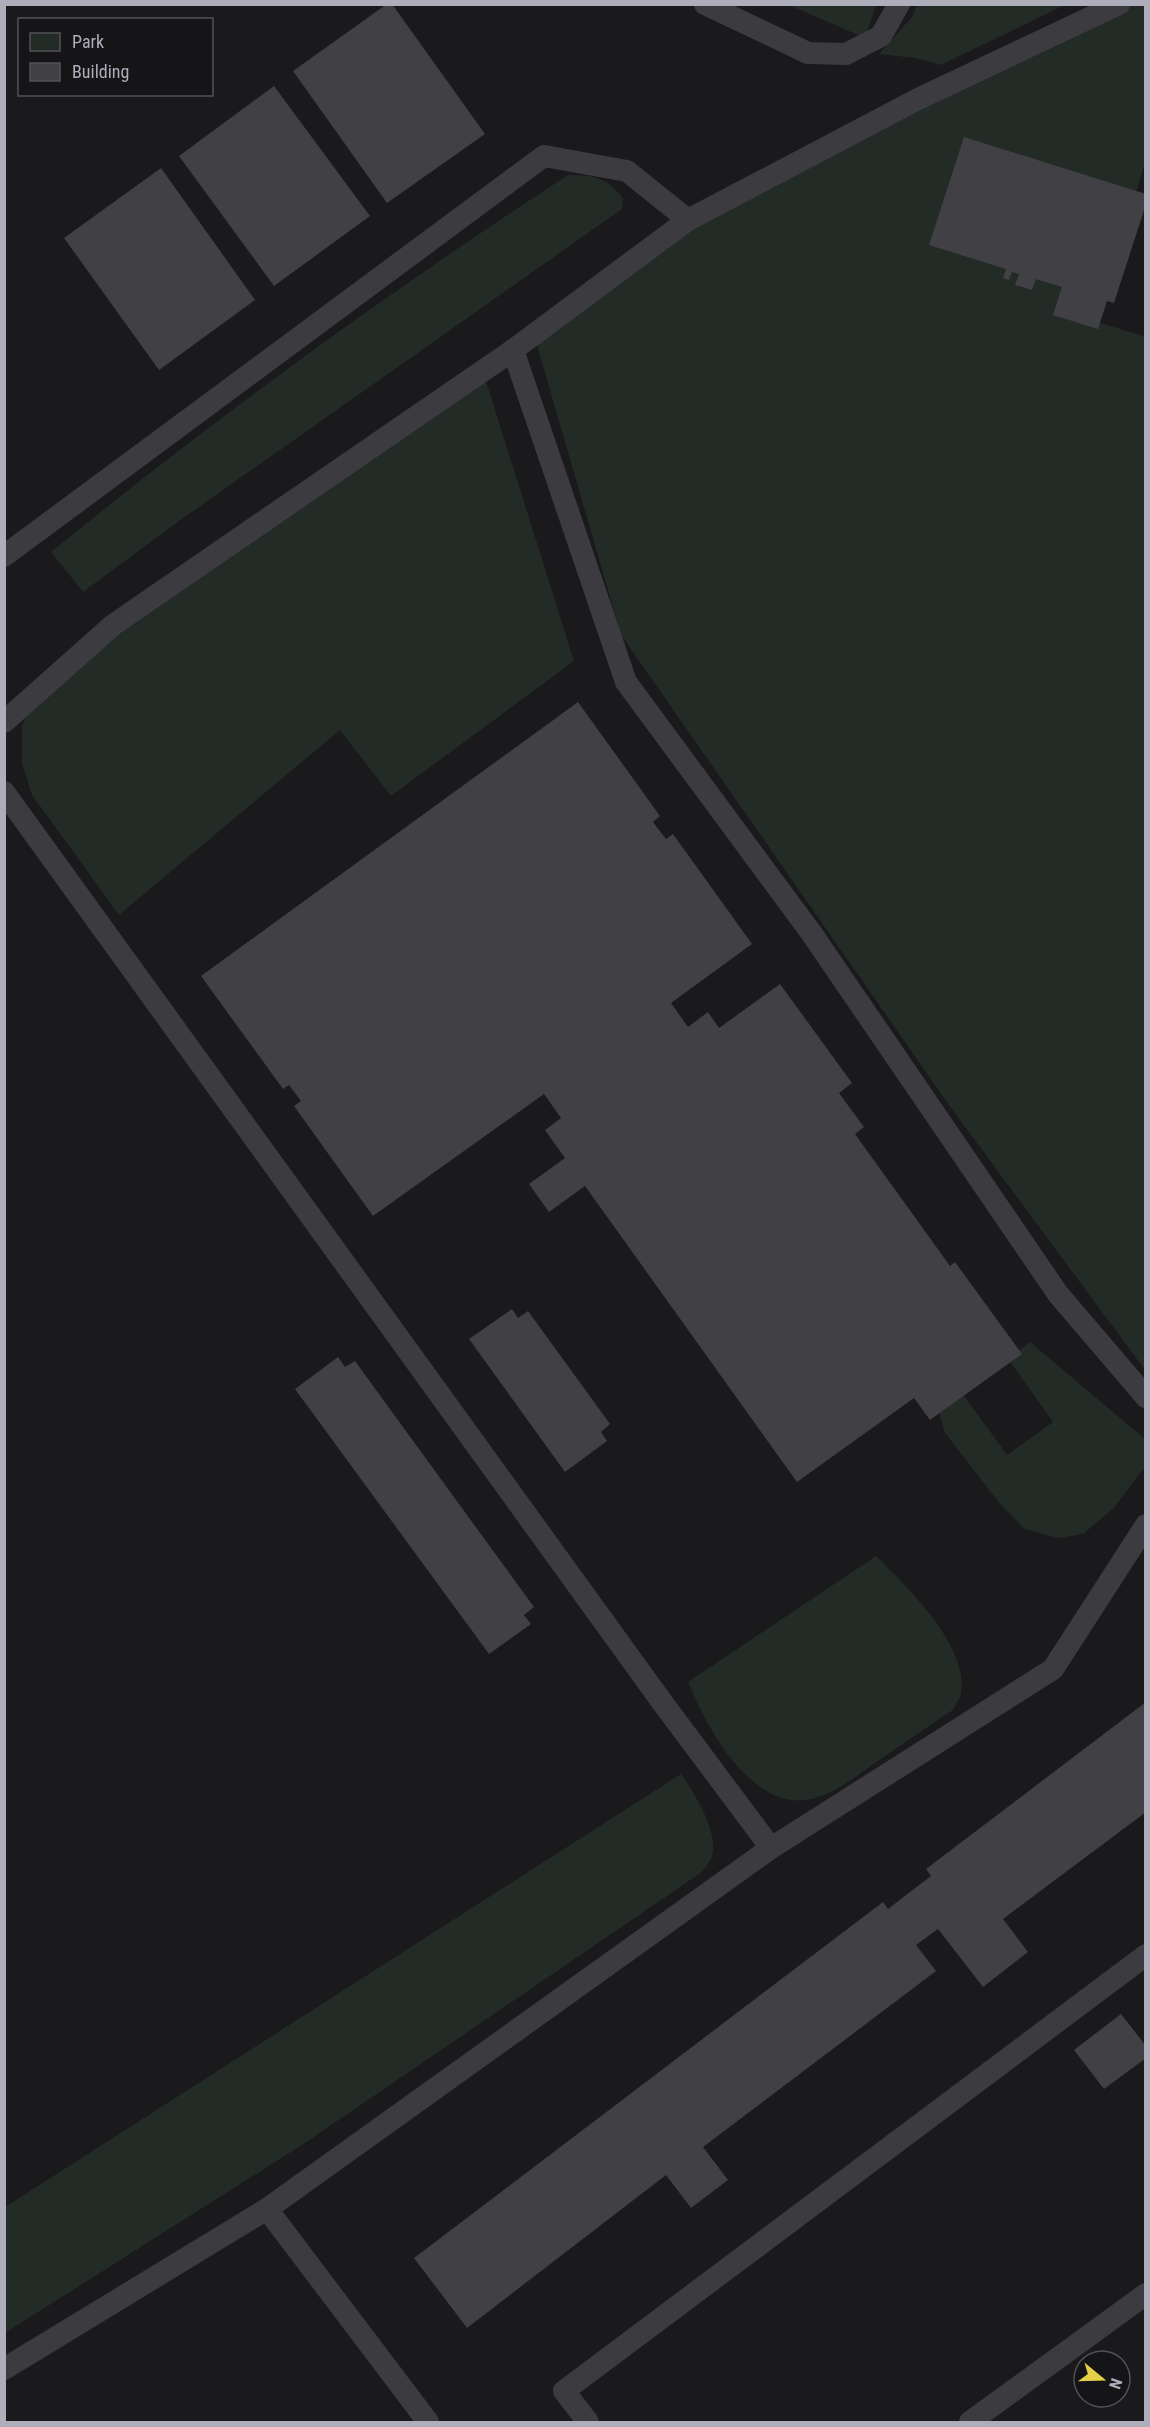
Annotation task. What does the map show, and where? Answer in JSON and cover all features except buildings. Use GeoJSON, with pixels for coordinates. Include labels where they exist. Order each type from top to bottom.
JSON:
{"type":"FeatureCollection","features":[{"type":"Feature","properties":{"kind":"lane"},"geometry":{"type":"LineString","coordinates":[[705,4],[808,53],[846,54],[881,36],[899,4]]}},
{"type":"Feature","properties":{"kind":"lane"},"geometry":{"type":"LineString","coordinates":[[4,722],[114,625],[513,350],[688,220],[918,99],[1119,4]]}},
{"type":"Feature","properties":{"kind":"lane"},"geometry":{"type":"LineString","coordinates":[[4,556],[544,156],[627,171],[688,220]]}},
{"type":"Feature","properties":{"kind":"lane"},"geometry":{"type":"LineString","coordinates":[[513,350],[626,682],[812,934],[1058,1294],[1146,1397]]}},
{"type":"Feature","properties":{"kind":"lane"},"geometry":{"type":"LineString","coordinates":[[4,792],[655,1692],[771,1848]]}},
{"type":"Feature","properties":{"kind":"lane"},"geometry":{"type":"LineString","coordinates":[[4,2368],[267,2209],[771,1848],[1053,1669],[1146,1525]]}},
{"type":"Feature","properties":{"kind":"lane"},"geometry":{"type":"LineString","coordinates":[[588,2422],[564,2391],[1146,1955]]}},
{"type":"Feature","properties":{"kind":"lane"},"geometry":{"type":"LineString","coordinates":[[267,2209],[428,2422]]}},
{"type":"Feature","properties":{"kind":"lane"},"geometry":{"type":"LineString","coordinates":[[970,2422],[1146,2294]]}},
{"type":"Feature","properties":{"kind":"green space"},"geometry":{"type":"Polygon","coordinates":[[[789,5],[876,5],[865,38],[789,5]]]}},
{"type":"Feature","properties":{"kind":"green space"},"geometry":{"type":"Polygon","coordinates":[[[917,5],[1065,5],[941,65],[915,58],[879,54],[912,17],[917,5]]]}},
{"type":"Feature","properties":{"kind":"green space"},"geometry":{"type":"Polygon","coordinates":[[[1130,5],[1145,5],[1145,162],[1098,322],[1146,337],[1145,1370],[951,1108],[621,635],[532,328],[717,200],[1130,5]]]}},
{"type":"Feature","properties":{"kind":"green space"},"geometry":{"type":"Polygon","coordinates":[[[568,175],[592,177],[605,181],[623,198],[622,209],[179,521],[83,592],[51,552],[176,452],[305,356],[435,264],[568,175]]]}},
{"type":"Feature","properties":{"kind":"green space"},"geometry":{"type":"Polygon","coordinates":[[[480,362],[574,661],[391,796],[340,730],[119,915],[32,795],[22,764],[22,726],[34,696],[480,362]]]}},
{"type":"Feature","properties":{"kind":"green space"},"geometry":{"type":"Polygon","coordinates":[[[1030,1342],[1145,1439],[1145,1467],[1113,1509],[1083,1534],[1058,1538],[1025,1529],[1000,1504],[945,1433],[935,1398],[955,1383],[1007,1455],[1053,1422],[1008,1359],[1030,1342]]]}},
{"type":"Feature","properties":{"kind":"green space"},"geometry":{"type":"Polygon","coordinates":[[[876,1556],[918,1600],[946,1637],[956,1656],[961,1676],[960,1698],[953,1710],[845,1784],[816,1798],[785,1799],[766,1791],[732,1760],[706,1720],[688,1682],[876,1556]]]}},
{"type":"Feature","properties":{"kind":"green space"},"geometry":{"type":"Polygon","coordinates":[[[681,1774],[699,1802],[712,1836],[712,1856],[702,1872],[302,2145],[5,2333],[5,2207],[681,1774]]]}}]}
